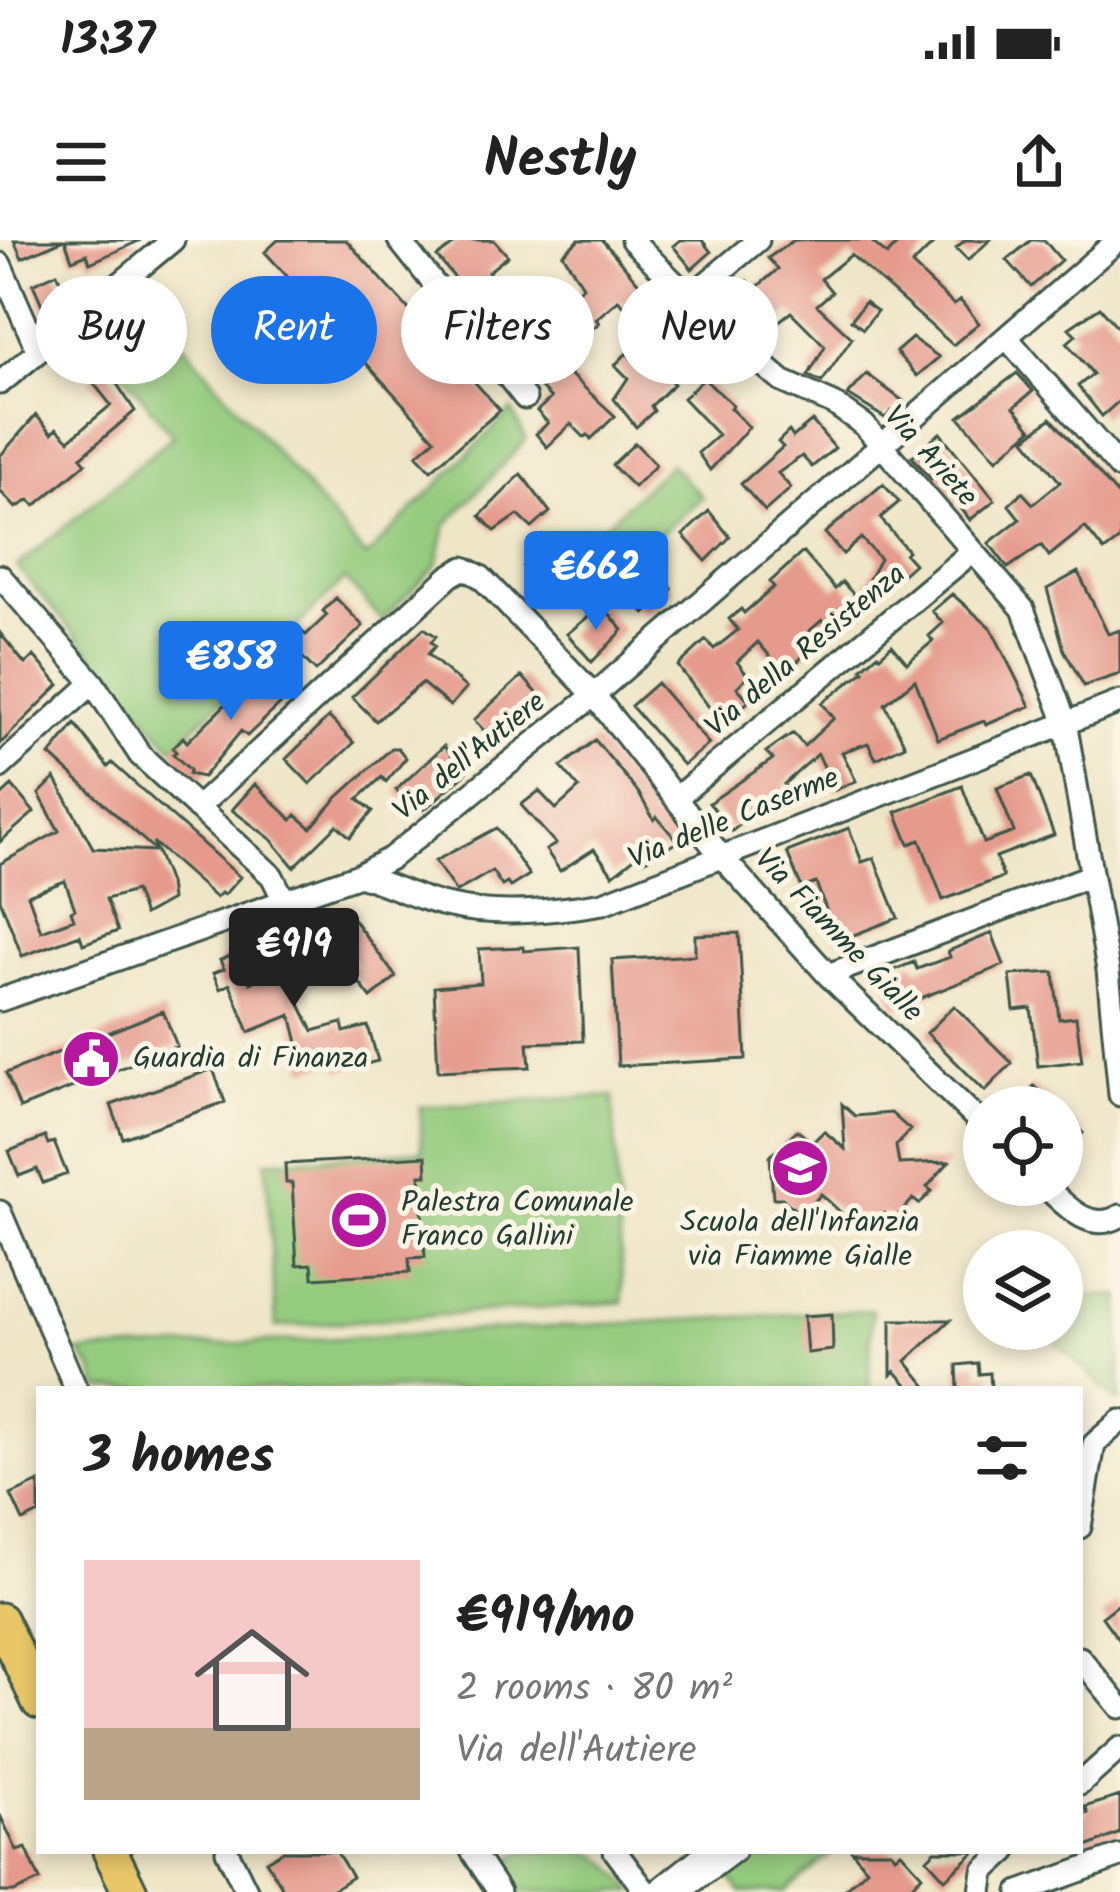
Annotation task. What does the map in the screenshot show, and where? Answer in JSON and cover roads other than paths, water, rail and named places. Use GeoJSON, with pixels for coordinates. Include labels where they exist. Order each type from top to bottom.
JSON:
{"type":"FeatureCollection","features":[{"type":"Feature","properties":{"kind":"main road"},"geometry":{"type":"LineString","coordinates":[[0,1620],[36,1696]]}},
{"type":"Feature","properties":{"kind":"main road"},"geometry":{"type":"LineString","coordinates":[[111,1854],[130,1892]]}},
{"type":"Feature","properties":{"kind":"street"},"geometry":{"type":"LineString","coordinates":[[129,276],[173,240]]}},
{"type":"Feature","properties":{"kind":"street","name":"Via Ariete"},"geometry":{"type":"LineString","coordinates":[[632,240],[669,276]]}},
{"type":"Feature","properties":{"kind":"street"},"geometry":{"type":"LineString","coordinates":[[715,276],[758,240]]}},
{"type":"Feature","properties":{"kind":"street","name":"Via dell'Autiere"},"geometry":{"type":"LineString","coordinates":[[0,1000],[359,875],[391,857],[594,695],[1118,240]]}},
{"type":"Feature","properties":{"kind":"street"},"geometry":{"type":"LineString","coordinates":[[409,244],[525,398]]}},
{"type":"Feature","properties":{"kind":"street"},"geometry":{"type":"LineString","coordinates":[[0,264],[36,346]]}},
{"type":"Feature","properties":{"kind":"street"},"geometry":{"type":"LineString","coordinates":[[1007,338],[1120,468]]}},
{"type":"Feature","properties":{"kind":"street"},"geometry":{"type":"LineString","coordinates":[[0,383],[36,353]]}},
{"type":"Feature","properties":{"kind":"street","name":"Via Ariete"},"geometry":{"type":"LineString","coordinates":[[778,378],[834,404],[885,446],[1022,609],[1065,721],[1090,876],[1114,970],[1120,1095]]}},
{"type":"Feature","properties":{"kind":"street","name":"Via della Resistenza"},"geometry":{"type":"LineString","coordinates":[[676,798],[974,551]]}},
{"type":"Feature","properties":{"kind":"street","name":"Via Fiamme Gialle"},"geometry":{"type":"LineString","coordinates":[[197,808],[449,576],[464,568],[481,577],[594,695],[721,856],[828,976],[963,1106]]}},
{"type":"Feature","properties":{"kind":"street"},"geometry":{"type":"LineString","coordinates":[[1,580],[93,683],[140,755],[272,876],[284,900]]}},
{"type":"Feature","properties":{"kind":"street"},"geometry":{"type":"LineString","coordinates":[[0,766],[93,683]]}},
{"type":"Feature","properties":{"kind":"street","name":"Via delle Caserme"},"geometry":{"type":"LineString","coordinates":[[359,875],[473,910],[603,903],[1120,702]]}},
{"type":"Feature","properties":{"kind":"street"},"geometry":{"type":"LineString","coordinates":[[828,976],[1090,876]]}},
{"type":"Feature","properties":{"kind":"street"},"geometry":{"type":"LineString","coordinates":[[1066,1206],[1096,1222],[1115,1221],[1120,1216]]}},
{"type":"Feature","properties":{"kind":"street"},"geometry":{"type":"LineString","coordinates":[[0,1212],[75,1386]]}},
{"type":"Feature","properties":{"kind":"street"},"geometry":{"type":"LineString","coordinates":[[1083,1509],[1094,1444],[1120,1421]]}},
{"type":"Feature","properties":{"kind":"street"},"geometry":{"type":"LineString","coordinates":[[1083,1662],[1120,1707]]}},
{"type":"Feature","properties":{"kind":"street"},"geometry":{"type":"LineString","coordinates":[[1083,1781],[1120,1748]]}},
{"type":"Feature","properties":{"kind":"street"},"geometry":{"type":"LineString","coordinates":[[228,1854],[247,1892]]}},
{"type":"Feature","properties":{"kind":"street"},"geometry":{"type":"LineString","coordinates":[[617,1854],[646,1892]]}},
{"type":"Feature","properties":{"kind":"street"},"geometry":{"type":"LineString","coordinates":[[657,1892],[704,1854]]}},
{"type":"Feature","properties":{"kind":"street"},"geometry":{"type":"LineString","coordinates":[[679,1892],[730,1854]]}},
{"type":"Feature","properties":{"kind":"street"},"geometry":{"type":"LineString","coordinates":[[982,1892],[984,1871],[1003,1854]]}},
{"type":"Feature","properties":{"kind":"street"},"geometry":{"type":"LineString","coordinates":[[481,1855],[499,1892]]}},
{"type":"Feature","properties":{"kind":"street"},"geometry":{"type":"LineString","coordinates":[[1020,1892],[1120,1856]]}},
{"type":"Feature","properties":{"kind":"place","name":"Guardia di Finanza"},"geometry":{"type":"Point","coordinates":[91,1059]}},
{"type":"Feature","properties":{"kind":"place","name":"Scuola dell'Infanzia via Fiamme Gialle"},"geometry":{"type":"Point","coordinates":[800,1168]}},
{"type":"Feature","properties":{"kind":"place","name":"Palestra Comunale Franco Gallini"},"geometry":{"type":"Point","coordinates":[359,1220]}}]}
